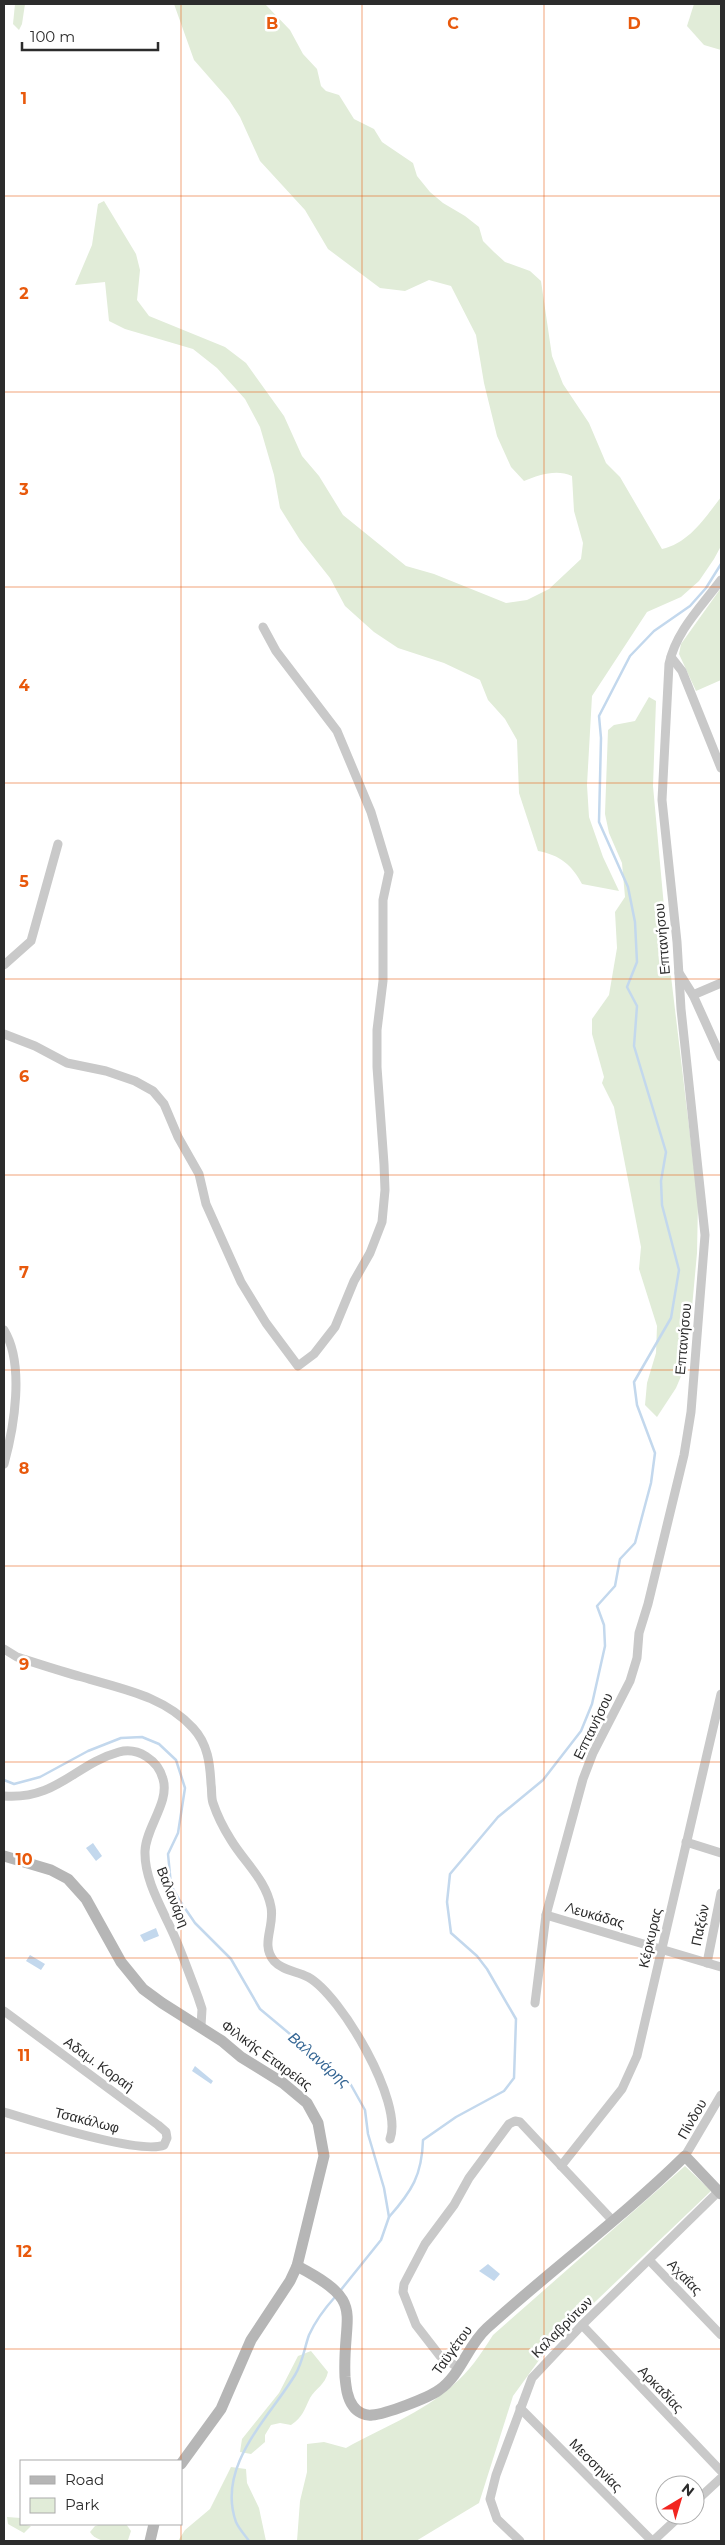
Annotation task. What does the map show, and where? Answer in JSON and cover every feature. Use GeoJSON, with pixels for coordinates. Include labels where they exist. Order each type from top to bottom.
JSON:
{"type":"FeatureCollection","features":[{"type":"Feature","properties":{"kind":"main road","name":"Φιλικής Εταιρείας"},"geometry":{"type":"LineString","coordinates":[[4,1856],[51,1870],[68,1879],[94,1912],[121,1962],[133,1979],[162,2003],[202,2026],[241,2057],[308,2103],[315,2116],[324,2145],[323,2165],[297,2266],[290,2281],[251,2340],[221,2409],[182,2463]]}},
{"type":"Feature","properties":{"kind":"main road","name":"Ταϋγέτου"},"geometry":{"type":"LineString","coordinates":[[297,2266],[320,2279],[342,2297],[348,2317],[345,2350],[346,2389],[353,2407],[360,2414],[371,2416],[383,2413],[430,2396],[446,2385],[459,2368],[472,2345],[486,2329],[613,2221],[685,2156]]}},
{"type":"Feature","properties":{"kind":"main road"},"geometry":{"type":"LineString","coordinates":[[685,2156],[720,2192]]}},
{"type":"Feature","properties":{"kind":"main road"},"geometry":{"type":"LineString","coordinates":[[150,2541],[154,2525]]}},
{"type":"Feature","properties":{"kind":"street","name":"Επτανήσου"},"geometry":{"type":"LineString","coordinates":[[535,2003],[546,1915],[583,1779],[593,1753],[630,1681],[638,1658],[639,1633],[648,1604],[689,1426],[704,1270],[705,1235],[662,800],[671,657],[683,629],[721,580]]}},
{"type":"Feature","properties":{"kind":"street"},"geometry":{"type":"LineString","coordinates":[[4,1034],[35,1046],[67,1063],[128,1078],[153,1091],[164,1104],[178,1137],[199,1174],[206,1204],[241,1282],[266,1323],[298,1366],[314,1354],[335,1327],[354,1281],[370,1253],[382,1222],[385,1172],[377,1067],[377,1030],[382,981],[383,900],[389,872],[371,812],[337,731],[276,651],[263,628]]}},
{"type":"Feature","properties":{"kind":"street"},"geometry":{"type":"LineString","coordinates":[[671,657],[682,671],[721,768]]}},
{"type":"Feature","properties":{"kind":"street"},"geometry":{"type":"LineString","coordinates":[[4,965],[31,941],[58,844]]}},
{"type":"Feature","properties":{"kind":"street"},"geometry":{"type":"LineString","coordinates":[[678,970],[693,995],[721,1057]]}},
{"type":"Feature","properties":{"kind":"street"},"geometry":{"type":"LineString","coordinates":[[693,995],[721,983]]}},
{"type":"Feature","properties":{"kind":"street"},"geometry":{"type":"LineString","coordinates":[[4,1330],[15,1367],[15,1408],[11,1439],[4,1464]]}},
{"type":"Feature","properties":{"kind":"street"},"geometry":{"type":"LineString","coordinates":[[4,1650],[17,1657],[144,1694],[174,1712],[194,1729],[206,1746],[212,1801],[231,1840],[263,1884],[270,1900],[273,1917],[267,1937],[267,1950],[275,1962],[292,1972],[308,1977],[332,1998],[347,2017],[365,2047],[389,2106],[393,2130],[390,2139]]}},
{"type":"Feature","properties":{"kind":"street","name":"Κέρκυρας"},"geometry":{"type":"LineString","coordinates":[[561,2166],[613,2101],[630,2076],[640,2045],[721,1696]]}},
{"type":"Feature","properties":{"kind":"street","name":"Βαλανάρη"},"geometry":{"type":"LineString","coordinates":[[4,1796],[27,1796],[47,1791],[119,1752],[138,1752],[153,1762],[161,1774],[164,1789],[146,1841],[146,1868],[198,1997],[202,2009],[202,2026]]}},
{"type":"Feature","properties":{"kind":"street"},"geometry":{"type":"LineString","coordinates":[[686,1842],[721,1853]]}},
{"type":"Feature","properties":{"kind":"street","name":"Παξών"},"geometry":{"type":"LineString","coordinates":[[707,1963],[721,1893]]}},
{"type":"Feature","properties":{"kind":"street","name":"Λευκάδας"},"geometry":{"type":"LineString","coordinates":[[546,1915],[721,1967]]}},
{"type":"Feature","properties":{"kind":"street","name":"Αδαμ. Κοραή"},"geometry":{"type":"LineString","coordinates":[[4,2011],[158,2125],[167,2135],[164,2145]]}},
{"type":"Feature","properties":{"kind":"street","name":"Πίνδου"},"geometry":{"type":"LineString","coordinates":[[685,2156],[721,2095]]}},
{"type":"Feature","properties":{"kind":"street","name":"Τσακάλωφ"},"geometry":{"type":"LineString","coordinates":[[4,2112],[132,2145],[157,2147],[164,2145]]}},
{"type":"Feature","properties":{"kind":"street"},"geometry":{"type":"LineString","coordinates":[[459,2368],[440,2356],[416,2325],[403,2292],[404,2284],[425,2244],[454,2205],[469,2178],[512,2122],[520,2122],[613,2221]]}},
{"type":"Feature","properties":{"kind":"street","name":"Καλαβρύτων"},"geometry":{"type":"LineString","coordinates":[[520,2541],[497,2518],[490,2505],[492,2492],[520,2408],[527,2388],[535,2374],[720,2192]]}},
{"type":"Feature","properties":{"kind":"street","name":"Αχαΐας"},"geometry":{"type":"LineString","coordinates":[[649,2260],[721,2335]]}},
{"type":"Feature","properties":{"kind":"street","name":"Αρκαδίας"},"geometry":{"type":"LineString","coordinates":[[582,2326],[721,2472]]}},
{"type":"Feature","properties":{"kind":"street","name":"Μεσσηνίας"},"geometry":{"type":"LineString","coordinates":[[520,2408],[653,2541]]}},
{"type":"Feature","properties":{"kind":"street"},"geometry":{"type":"LineString","coordinates":[[705,2493],[721,2478]]}},
{"type":"Feature","properties":{"kind":"street"},"geometry":{"type":"LineString","coordinates":[[653,2541],[670,2525]]}},
{"type":"Feature","properties":{"kind":"green space"},"geometry":{"type":"Polygon","coordinates":[[[15,4],[25,4],[22,24],[19,30],[13,24],[15,4]]]}},
{"type":"Feature","properties":{"kind":"green space"},"geometry":{"type":"Polygon","coordinates":[[[174,4],[265,4],[290,30],[303,54],[317,69],[321,86],[326,91],[339,95],[354,119],[374,129],[382,142],[413,163],[417,176],[430,192],[479,227],[483,241],[505,262],[530,271],[541,281],[552,356],[563,384],[589,423],[606,463],[620,477],[662,549],[672,546],[696,529],[721,497],[721,546],[714,559],[699,581],[681,597],[647,612],[592,696],[587,785],[589,817],[603,857],[619,891],[582,884],[574,871],[559,858],[538,851],[519,793],[517,740],[505,719],[488,700],[480,680],[444,663],[398,648],[374,632],[345,606],[330,578],[300,540],[280,508],[274,475],[260,427],[245,399],[217,368],[193,349],[125,329],[109,321],[105,282],[75,285],[92,245],[98,204],[104,201],[136,254],[140,270],[137,300],[149,316],[225,347],[246,363],[284,416],[302,456],[319,476],[343,515],[406,566],[434,574],[506,603],[527,600],[549,589],[581,559],[583,543],[574,511],[572,476],[554,473],[524,481],[511,467],[497,436],[484,383],[476,335],[451,286],[429,280],[405,291],[380,288],[328,249],[305,210],[260,161],[240,117],[229,100],[194,60],[174,4]]]}},
{"type":"Feature","properties":{"kind":"green space"},"geometry":{"type":"Polygon","coordinates":[[[694,4],[721,4],[721,50],[704,45],[687,26],[694,4]]]}},
{"type":"Feature","properties":{"kind":"green space"},"geometry":{"type":"Polygon","coordinates":[[[721,588],[721,680],[696,691],[679,654],[681,644],[721,588]]]}},
{"type":"Feature","properties":{"kind":"green space"},"geometry":{"type":"Polygon","coordinates":[[[649,697],[656,701],[653,786],[668,951],[698,1202],[697,1253],[687,1362],[676,1388],[657,1417],[645,1405],[647,1383],[656,1353],[657,1326],[639,1269],[641,1247],[614,1107],[602,1083],[604,1077],[592,1034],[592,1019],[609,995],[617,948],[615,912],[625,897],[622,863],[609,833],[605,814],[608,730],[614,725],[635,721],[649,697]]]}},
{"type":"Feature","properties":{"kind":"green space"},"geometry":{"type":"Polygon","coordinates":[[[685,2166],[711,2191],[550,2345],[513,2396],[479,2503],[416,2541],[297,2541],[300,2501],[307,2472],[307,2444],[324,2442],[346,2448],[415,2412],[440,2396],[469,2369],[493,2335],[685,2166]]]}},
{"type":"Feature","properties":{"kind":"green space"},"geometry":{"type":"Polygon","coordinates":[[[311,2351],[328,2372],[325,2380],[310,2398],[301,2416],[291,2425],[280,2423],[271,2425],[265,2435],[265,2442],[251,2454],[240,2452],[242,2439],[279,2393],[298,2356],[311,2351]]]}},
{"type":"Feature","properties":{"kind":"green space"},"geometry":{"type":"Polygon","coordinates":[[[231,2467],[246,2469],[247,2483],[259,2508],[266,2541],[178,2541],[185,2530],[210,2509],[231,2467]]]}},
{"type":"Feature","properties":{"kind":"green space"},"geometry":{"type":"Polygon","coordinates":[[[7,2517],[20,2518],[20,2525],[31,2526],[24,2533],[8,2524],[7,2517]]]}},
{"type":"Feature","properties":{"kind":"green space"},"geometry":{"type":"Polygon","coordinates":[[[127,2525],[131,2531],[128,2540],[113,2542],[93,2536],[90,2532],[95,2526],[127,2525]]]}},
{"type":"Feature","properties":{"kind":"water"},"geometry":{"type":"Polygon","coordinates":[[[93,1843],[102,1856],[96,1861],[86,1848],[93,1843]]]}},
{"type":"Feature","properties":{"kind":"water"},"geometry":{"type":"Polygon","coordinates":[[[156,1928],[159,1936],[144,1942],[140,1935],[156,1928]]]}},
{"type":"Feature","properties":{"kind":"water"},"geometry":{"type":"Polygon","coordinates":[[[30,1955],[45,1964],[41,1970],[26,1961],[30,1955]]]}},
{"type":"Feature","properties":{"kind":"water"},"geometry":{"type":"Polygon","coordinates":[[[195,2066],[213,2081],[211,2084],[192,2071],[195,2066]]]}},
{"type":"Feature","properties":{"kind":"water"},"geometry":{"type":"Polygon","coordinates":[[[488,2264],[500,2274],[494,2281],[479,2271],[488,2264]]]}},
{"type":"Feature","properties":{"kind":"waterway"},"geometry":{"type":"LineString","coordinates":[[389,2217],[410,2190],[418,2173],[423,2140],[456,2117],[504,2091],[514,2078],[516,2019],[487,1969],[477,1956],[451,1933],[447,1902],[450,1874],[498,1817],[543,1780],[581,1731],[592,1704],[605,1646],[604,1625],[597,1606],[615,1586],[620,1559],[635,1543],[651,1483],[655,1453],[637,1405],[634,1382],[671,1318],[679,1270],[662,1205],[661,1181],[666,1152],[634,1046],[637,1006],[627,987],[637,962],[635,922],[628,887],[599,822],[601,738],[599,716],[630,656],[654,631],[690,606],[706,588],[721,564]]}},
{"type":"Feature","properties":{"kind":"waterway","name":"Βαλανάρης"},"geometry":{"type":"LineString","coordinates":[[4,1780],[14,1784],[40,1777],[88,1751],[121,1738],[142,1737],[159,1744],[176,1760],[185,1788],[178,1833],[168,1854],[171,1885],[195,1923],[231,1959],[260,2009],[351,2085],[365,2110],[368,2134],[384,2188],[389,2217],[381,2240],[340,2291]]}},
{"type":"Feature","properties":{"kind":"waterway","name":"Βαλανάρης"},"geometry":{"type":"LineString","coordinates":[[249,2541],[236,2522],[232,2501],[233,2481],[239,2462],[248,2444],[295,2375],[311,2330],[320,2315],[335,2297]]}}]}
